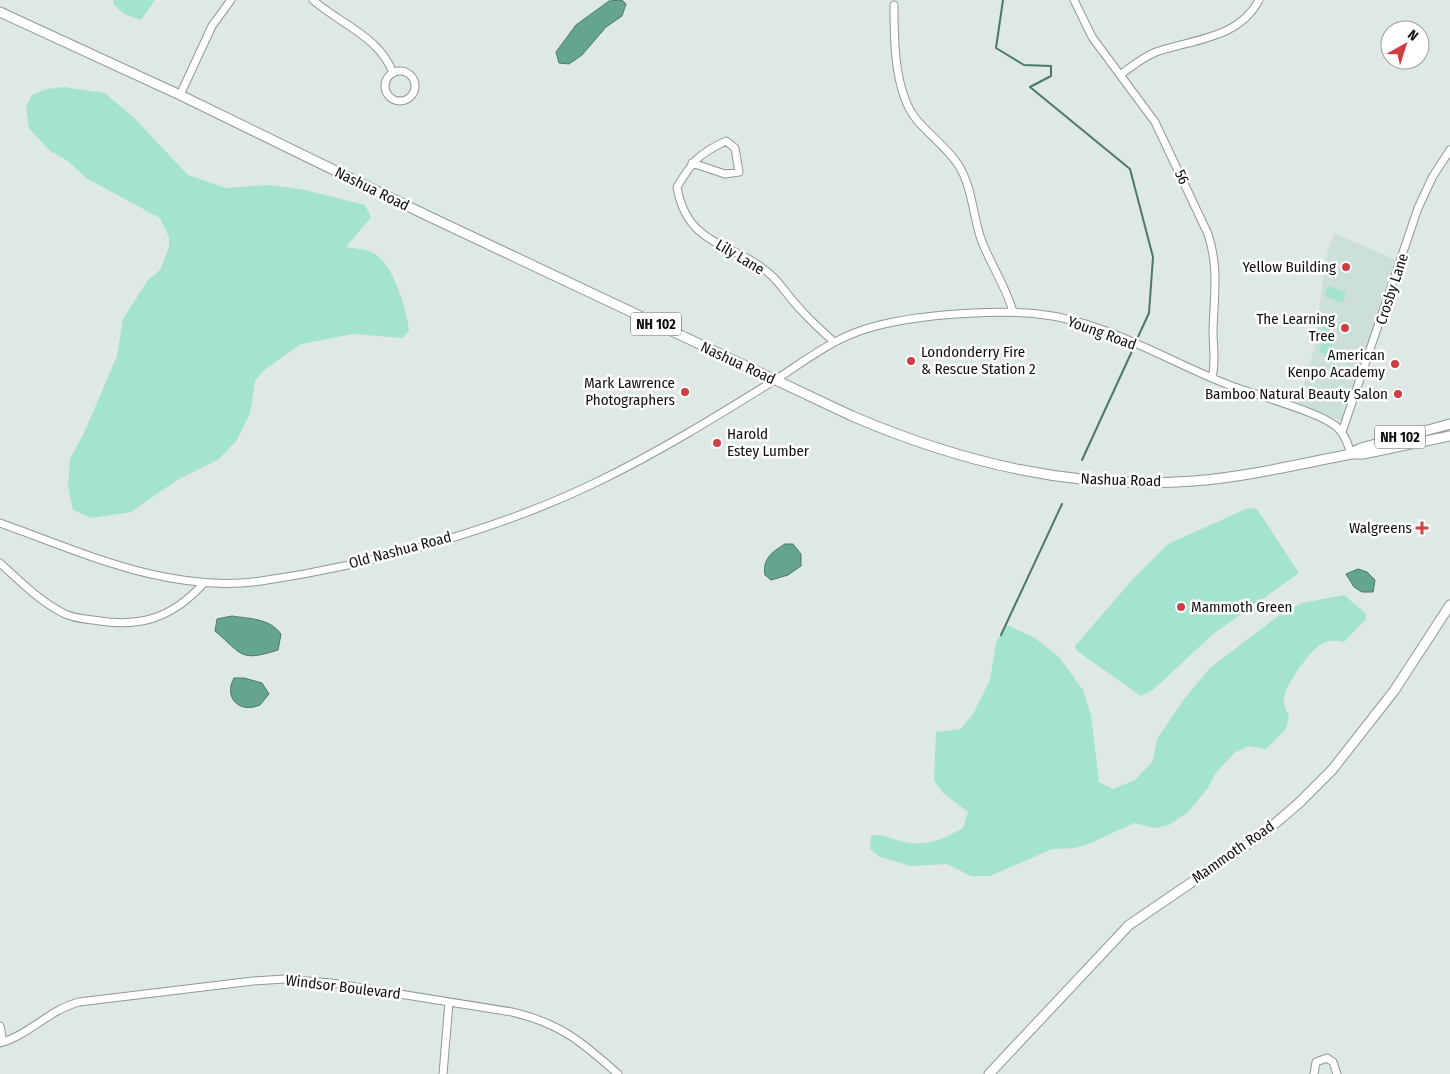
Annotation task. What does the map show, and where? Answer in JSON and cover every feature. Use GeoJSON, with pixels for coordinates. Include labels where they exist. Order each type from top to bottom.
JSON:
{"type":"FeatureCollection","features":[{"type":"Feature","properties":{"kind":"main road","name":"Nashua Road"},"geometry":{"type":"LineString","coordinates":[[0,12],[180,95],[417,211],[852,416],[924,445],[991,465],[1077,479],[1155,483],[1193,481],[1247,474],[1351,454],[1362,454],[1450,436]]}},
{"type":"Feature","properties":{"kind":"main road","name":"Nashua Road"},"geometry":{"type":"LineString","coordinates":[[1351,454],[1361,448],[1450,424]]}},
{"type":"Feature","properties":{"kind":"main road","name":"Mammoth Road"},"geometry":{"type":"LineString","coordinates":[[989,1074],[1129,925],[1264,833],[1299,803],[1332,770],[1394,692],[1450,605]]}},
{"type":"Feature","properties":{"kind":"street"},"geometry":{"type":"LineString","coordinates":[[180,95],[212,26],[231,0]]}},
{"type":"Feature","properties":{"kind":"street"},"geometry":{"type":"LineString","coordinates":[[312,0],[377,46],[388,59],[393,72]]}},
{"type":"Feature","properties":{"kind":"street","name":"56"},"geometry":{"type":"LineString","coordinates":[[1074,0],[1092,37],[1146,108],[1162,136],[1213,248],[1217,278],[1214,332],[1215,362],[1212,378]]}},
{"type":"Feature","properties":{"kind":"street"},"geometry":{"type":"LineString","coordinates":[[1120,75],[1157,52],[1232,28],[1245,20],[1259,0]]}},
{"type":"Feature","properties":{"kind":"street"},"geometry":{"type":"LineString","coordinates":[[894,5],[894,29],[900,84],[904,100],[916,120],[954,158],[962,172],[981,238],[1007,293],[1012,312]]}},
{"type":"Feature","properties":{"kind":"street"},"geometry":{"type":"LineString","coordinates":[[403,71],[414,78],[415,91],[409,99],[397,101],[388,95],[386,81],[393,72],[403,71]]}},
{"type":"Feature","properties":{"kind":"street","name":"Lily Lane"},"geometry":{"type":"LineString","coordinates":[[692,163],[725,174],[739,172],[735,148],[726,141],[704,151],[692,163],[678,187],[681,207],[699,232],[734,251],[773,276],[801,310],[834,342]]}},
{"type":"Feature","properties":{"kind":"street","name":"Crosby Lane"},"geometry":{"type":"LineString","coordinates":[[1342,432],[1418,208],[1433,176],[1450,150]]}},
{"type":"Feature","properties":{"kind":"street","name":"Young Road"},"geometry":{"type":"LineString","coordinates":[[775,380],[834,342],[854,333],[884,324],[969,314],[1012,312],[1069,319],[1099,328],[1212,378],[1325,419],[1342,432]]}},
{"type":"Feature","properties":{"kind":"street","name":"Old Nashua Road"},"geometry":{"type":"LineString","coordinates":[[0,523],[146,574],[203,584],[262,581],[409,550],[510,517],[568,495],[637,462],[711,420],[775,380]]}},
{"type":"Feature","properties":{"kind":"street"},"geometry":{"type":"LineString","coordinates":[[1342,432],[1351,454]]}},
{"type":"Feature","properties":{"kind":"street"},"geometry":{"type":"LineString","coordinates":[[0,563],[39,598],[65,614],[118,624],[141,622],[163,614],[180,606],[203,584]]}},
{"type":"Feature","properties":{"kind":"street","name":"Windsor Boulevard"},"geometry":{"type":"LineString","coordinates":[[2,1043],[21,1035],[61,1008],[79,1002],[284,979],[331,983],[513,1012],[551,1024],[578,1040],[618,1074]]}},
{"type":"Feature","properties":{"kind":"street"},"geometry":{"type":"LineString","coordinates":[[443,1074],[449,1002]]}},
{"type":"Feature","properties":{"kind":"street"},"geometry":{"type":"LineString","coordinates":[[0,1026],[2,1043]]}},
{"type":"Feature","properties":{"kind":"street"},"geometry":{"type":"LineString","coordinates":[[1314,1074],[1314,1066],[1322,1058],[1334,1062],[1337,1074]]}},
{"type":"Feature","properties":{"kind":"shaded area"},"geometry":{"type":"Polygon","coordinates":[[[113,0],[155,0],[141,20],[124,14],[114,5],[113,0]]]}},
{"type":"Feature","properties":{"kind":"shaded area"},"geometry":{"type":"Polygon","coordinates":[[[622,0],[626,4],[622,16],[606,27],[582,55],[569,64],[559,63],[556,52],[576,25],[609,1],[622,0]]]}},
{"type":"Feature","properties":{"kind":"shaded area"},"geometry":{"type":"Polygon","coordinates":[[[64,87],[105,93],[135,119],[188,175],[225,188],[270,185],[305,190],[365,205],[371,217],[346,247],[370,251],[387,267],[398,287],[409,330],[402,338],[353,334],[301,344],[264,370],[255,381],[250,413],[237,440],[219,459],[177,480],[131,512],[92,518],[73,510],[68,486],[70,459],[84,433],[117,356],[123,319],[148,280],[160,270],[169,247],[169,237],[160,218],[86,178],[68,161],[50,151],[29,128],[26,107],[32,95],[47,89],[64,87]]]}},
{"type":"Feature","properties":{"kind":"shaded area","name":"The Learning Tree"},"geometry":{"type":"Polygon","coordinates":[[[1334,233],[1396,260],[1343,417],[1340,420],[1298,405],[1314,350],[1326,257],[1334,233]]]}},
{"type":"Feature","properties":{"kind":"shaded area"},"geometry":{"type":"Polygon","coordinates":[[[1328,286],[1346,292],[1343,303],[1324,296],[1328,286]]]}},
{"type":"Feature","properties":{"kind":"shaded area"},"geometry":{"type":"Polygon","coordinates":[[[1325,318],[1333,320],[1328,333],[1336,335],[1329,355],[1319,352],[1325,332],[1321,331],[1325,318]]]}},
{"type":"Feature","properties":{"kind":"shaded area","name":"Mammoth Green"},"geometry":{"type":"Polygon","coordinates":[[[1248,508],[1257,509],[1299,573],[1213,634],[1154,689],[1141,696],[1077,651],[1075,646],[1133,579],[1168,544],[1248,508]]]}},
{"type":"Feature","properties":{"kind":"shaded area"},"geometry":{"type":"Polygon","coordinates":[[[785,544],[793,544],[801,554],[801,566],[788,575],[771,580],[765,575],[765,565],[769,556],[785,544]]]}},
{"type":"Feature","properties":{"kind":"shaded area"},"geometry":{"type":"Polygon","coordinates":[[[1358,569],[1367,572],[1375,580],[1373,592],[1362,592],[1354,587],[1346,574],[1358,569]]]}},
{"type":"Feature","properties":{"kind":"shaded area"},"geometry":{"type":"Polygon","coordinates":[[[1344,595],[1366,614],[1365,620],[1344,642],[1329,641],[1320,645],[1300,667],[1289,684],[1284,698],[1284,705],[1289,716],[1286,729],[1266,749],[1249,746],[1234,753],[1215,774],[1208,788],[1188,812],[1169,825],[1155,828],[1134,823],[1091,843],[1075,848],[1052,849],[990,876],[971,876],[947,864],[911,866],[880,857],[870,849],[871,836],[875,835],[907,842],[924,843],[939,840],[963,828],[968,812],[943,793],[934,780],[936,732],[961,729],[973,714],[990,680],[996,642],[1007,625],[1035,638],[1059,657],[1083,690],[1091,715],[1099,782],[1113,789],[1135,780],[1153,761],[1157,739],[1185,698],[1210,668],[1282,613],[1303,603],[1344,595]]]}},
{"type":"Feature","properties":{"kind":"shaded area"},"geometry":{"type":"Polygon","coordinates":[[[232,616],[259,620],[271,625],[281,634],[278,650],[249,656],[237,651],[215,631],[217,619],[232,616]]]}},
{"type":"Feature","properties":{"kind":"shaded area"},"geometry":{"type":"Polygon","coordinates":[[[234,678],[244,678],[262,683],[269,694],[260,705],[253,707],[240,706],[232,698],[231,685],[234,678]]]}},
{"type":"Feature","properties":{"kind":"waterway"},"geometry":{"type":"LineString","coordinates":[[1003,0],[996,48],[1024,65],[1051,66],[1051,76],[1030,87],[1130,169],[1153,257],[1149,313],[1137,339]]}},
{"type":"Feature","properties":{"kind":"waterway"},"geometry":{"type":"LineString","coordinates":[[1082,460],[1133,349]]}},
{"type":"Feature","properties":{"kind":"waterway"},"geometry":{"type":"LineString","coordinates":[[1001,635],[1062,504]]}},
{"type":"Feature","properties":{"kind":"place","name":"Yellow Building"},"geometry":{"type":"Point","coordinates":[1346,267]}},
{"type":"Feature","properties":{"kind":"place","name":"The Learning Tree"},"geometry":{"type":"Point","coordinates":[1345,328]}},
{"type":"Feature","properties":{"kind":"place","name":"Londonderry Fire & Rescue Station 2"},"geometry":{"type":"Point","coordinates":[911,361]}},
{"type":"Feature","properties":{"kind":"place","name":"American Kenpo Academy"},"geometry":{"type":"Point","coordinates":[1395,364]}},
{"type":"Feature","properties":{"kind":"place","name":"Mark Lawrence Photographers"},"geometry":{"type":"Point","coordinates":[685,392]}},
{"type":"Feature","properties":{"kind":"place","name":"Bamboo Natural Beauty Salon"},"geometry":{"type":"Point","coordinates":[1398,394]}},
{"type":"Feature","properties":{"kind":"place","name":"Harold Estey Lumber"},"geometry":{"type":"Point","coordinates":[717,443]}},
{"type":"Feature","properties":{"kind":"place","name":"Walgreens"},"geometry":{"type":"Point","coordinates":[1422,528]}},
{"type":"Feature","properties":{"kind":"place","name":"Mammoth Green"},"geometry":{"type":"Point","coordinates":[1181,607]}}]}
